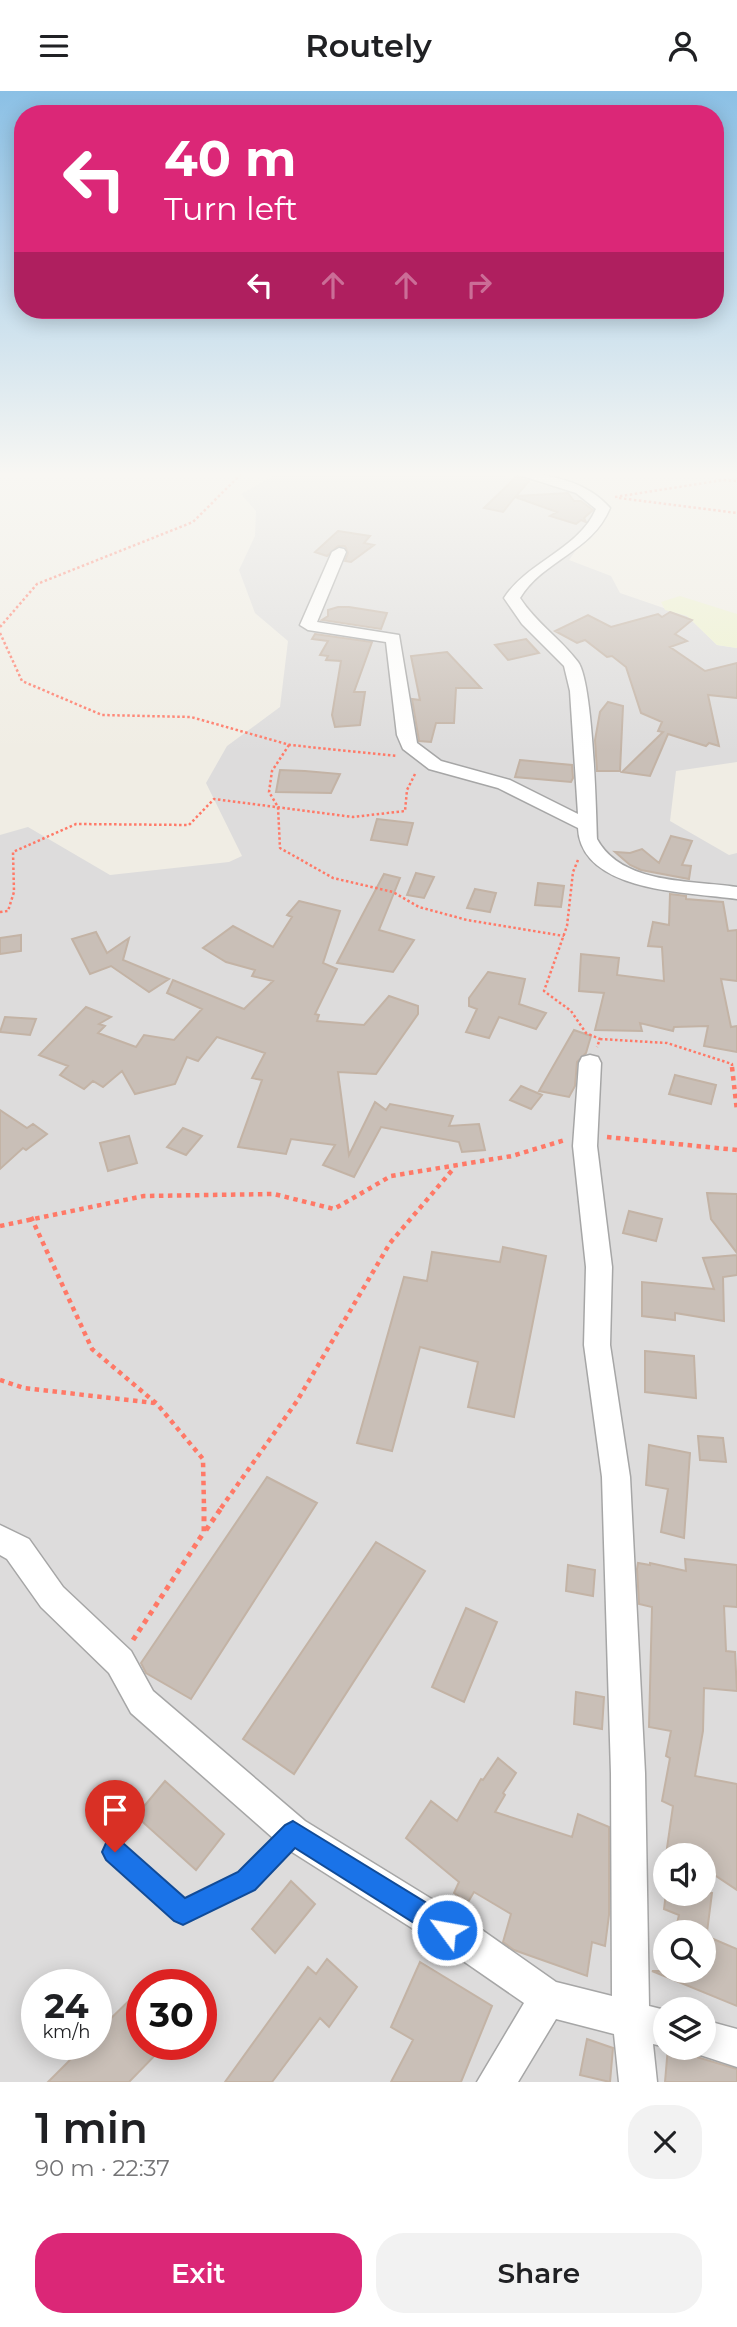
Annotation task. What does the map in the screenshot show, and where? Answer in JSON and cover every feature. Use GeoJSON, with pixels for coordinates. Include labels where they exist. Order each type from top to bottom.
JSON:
{"type":"FeatureCollection","features":[{"type":"Feature","properties":{"kind":"street"},"geometry":{"type":"LineString","coordinates":[[333,566],[308,625],[393,638],[409,745],[422,758],[435,765],[504,783],[588,833]]}},
{"type":"Feature","properties":{"kind":"street"},"geometry":{"type":"LineString","coordinates":[[545,566],[523,582],[512,598],[527,621],[572,665],[578,691],[588,833],[598,858],[628,877],[737,893]]}},
{"type":"Feature","properties":{"kind":"street"},"geometry":{"type":"LineString","coordinates":[[595,1051],[585,1146],[599,1267],[597,1345],[616,1477],[628,1773],[648,2024],[638,2082]]}},
{"type":"Feature","properties":{"kind":"street"},"geometry":{"type":"LineString","coordinates":[[0,1539],[18,1549],[52,1597],[120,1662],[142,1702],[293,1833],[469,1943],[548,1998],[648,2024]]}},
{"type":"Feature","properties":{"kind":"street"},"geometry":{"type":"LineString","coordinates":[[496,2082],[548,1998]]}},
{"type":"Feature","properties":{"kind":"street"},"geometry":{"type":"LineString","coordinates":[[716,2042],[737,2047]]}},
{"type":"Feature","properties":{"kind":"lane"},"geometry":{"type":"LineString","coordinates":[[115,1852],[183,1912],[247,1881],[293,1833]]}},
{"type":"Feature","properties":{"kind":"path"},"geometry":{"type":"LineString","coordinates":[[0,627],[37,583],[80,566]]}},
{"type":"Feature","properties":{"kind":"path"},"geometry":{"type":"LineString","coordinates":[[0,633],[22,681],[103,715],[191,717],[290,745],[422,758],[408,790],[405,811],[353,817],[214,799],[189,825],[76,824],[13,852],[14,892],[8,911],[0,912]]}},
{"type":"Feature","properties":{"kind":"path"},"geometry":{"type":"LineString","coordinates":[[290,745],[272,771],[269,792],[278,807],[280,848],[333,878],[393,892],[419,907],[467,920],[564,936]]}},
{"type":"Feature","properties":{"kind":"path"},"geometry":{"type":"LineString","coordinates":[[588,833],[573,872],[564,936],[544,991],[571,1011],[595,1051],[667,1043],[732,1064],[737,1111]]}},
{"type":"Feature","properties":{"kind":"path"},"geometry":{"type":"LineString","coordinates":[[0,1226],[31,1217],[144,1196],[274,1194],[334,1209],[391,1176],[512,1156],[586,1134],[667,1146],[737,1150]]}},
{"type":"Feature","properties":{"kind":"path"},"geometry":{"type":"LineString","coordinates":[[120,1662],[160,1595],[297,1401],[390,1243],[456,1166]]}},
{"type":"Feature","properties":{"kind":"path"},"geometry":{"type":"LineString","coordinates":[[31,1217],[92,1349],[157,1404],[203,1459],[204,1532]]}},
{"type":"Feature","properties":{"kind":"path"},"geometry":{"type":"LineString","coordinates":[[0,1380],[24,1388],[157,1404]]}},
{"type":"Feature","properties":{"kind":"shaded area"},"geometry":{"type":"Polygon","coordinates":[[[241,566],[585,566],[611,576],[620,593],[687,616],[717,645],[737,648],[737,762],[676,771],[670,821],[729,855],[737,853],[737,2082],[0,2082],[0,835],[28,827],[110,875],[229,862],[242,856],[206,783],[227,746],[280,707],[288,641],[255,613],[239,570],[241,566]]]}},
{"type":"Feature","properties":{"kind":"green space"},"geometry":{"type":"Polygon","coordinates":[[[680,596],[737,614],[737,648],[717,645],[687,616],[665,610],[661,602],[680,596]]]}},
{"type":"Feature","properties":{"kind":"building"},"geometry":{"type":"Polygon","coordinates":[[[338,607],[387,613],[381,629],[322,620],[328,616],[328,610],[338,607]]]}},
{"type":"Feature","properties":{"kind":"building"},"geometry":{"type":"Polygon","coordinates":[[[670,612],[692,620],[675,634],[687,641],[670,647],[705,671],[737,663],[737,698],[708,695],[719,746],[709,743],[706,746],[668,734],[650,776],[622,772],[663,732],[658,731],[662,722],[641,713],[626,667],[585,640],[577,643],[555,631],[588,615],[611,627],[658,614],[662,617],[670,612]]]}},
{"type":"Feature","properties":{"kind":"building"},"geometry":{"type":"Polygon","coordinates":[[[315,634],[372,642],[354,692],[365,692],[360,725],[335,727],[332,715],[341,661],[326,660],[328,656],[320,655],[328,641],[312,639],[315,634]]]}},
{"type":"Feature","properties":{"kind":"building"},"geometry":{"type":"Polygon","coordinates":[[[526,639],[539,653],[508,660],[495,645],[526,639]]]}},
{"type":"Feature","properties":{"kind":"building"},"geometry":{"type":"Polygon","coordinates":[[[447,652],[481,688],[456,688],[454,723],[436,723],[431,742],[419,741],[412,699],[420,700],[411,656],[447,652]]]}},
{"type":"Feature","properties":{"kind":"building"},"geometry":{"type":"Polygon","coordinates":[[[608,702],[623,706],[620,771],[597,771],[595,740],[600,712],[608,702]]]}},
{"type":"Feature","properties":{"kind":"building"},"geometry":{"type":"Polygon","coordinates":[[[520,760],[572,765],[573,778],[571,782],[515,777],[520,760]]]}},
{"type":"Feature","properties":{"kind":"building"},"geometry":{"type":"Polygon","coordinates":[[[280,770],[340,774],[331,793],[276,792],[280,770]]]}},
{"type":"Feature","properties":{"kind":"building"},"geometry":{"type":"Polygon","coordinates":[[[377,819],[413,823],[407,845],[371,840],[377,819]]]}},
{"type":"Feature","properties":{"kind":"building"},"geometry":{"type":"Polygon","coordinates":[[[671,836],[692,841],[682,865],[691,866],[689,879],[641,870],[630,865],[615,852],[630,853],[642,849],[659,863],[671,836]]]}},
{"type":"Feature","properties":{"kind":"building"},"geometry":{"type":"Polygon","coordinates":[[[416,873],[434,877],[424,898],[407,895],[416,873]]]}},
{"type":"Feature","properties":{"kind":"building"},"geometry":{"type":"Polygon","coordinates":[[[384,874],[400,878],[379,930],[414,940],[393,972],[337,963],[384,874]]]}},
{"type":"Feature","properties":{"kind":"building"},"geometry":{"type":"Polygon","coordinates":[[[538,883],[564,886],[561,907],[535,905],[538,883]]]}},
{"type":"Feature","properties":{"kind":"building"},"geometry":{"type":"Polygon","coordinates":[[[475,889],[496,893],[490,912],[467,908],[475,889]]]}},
{"type":"Feature","properties":{"kind":"building"},"geometry":{"type":"Polygon","coordinates":[[[670,894],[686,896],[686,899],[723,902],[728,931],[737,930],[737,981],[721,979],[731,1027],[737,1026],[737,1052],[704,1046],[708,1026],[674,1027],[673,1031],[640,1023],[642,1031],[595,1030],[604,993],[579,991],[581,954],[619,958],[617,975],[664,981],[662,947],[648,946],[653,922],[669,925],[670,894]]]}},
{"type":"Feature","properties":{"kind":"building"},"geometry":{"type":"Polygon","coordinates":[[[299,901],[340,911],[323,963],[337,969],[315,1014],[319,1015],[317,1021],[364,1025],[389,996],[418,1006],[418,1014],[376,1074],[338,1072],[349,1155],[375,1102],[386,1110],[390,1104],[453,1116],[449,1126],[479,1124],[485,1150],[462,1152],[459,1142],[381,1127],[354,1177],[323,1165],[335,1145],[291,1139],[286,1154],[238,1147],[262,1080],[252,1078],[265,1053],[217,1037],[198,1061],[187,1057],[175,1084],[135,1094],[122,1071],[103,1087],[93,1081],[84,1089],[60,1075],[68,1066],[39,1055],[86,1007],[111,1017],[99,1024],[105,1026],[98,1033],[136,1047],[144,1035],[174,1040],[202,1009],[167,993],[173,980],[244,1009],[273,981],[252,976],[255,970],[226,962],[203,948],[233,926],[273,947],[292,917],[287,915],[299,901]]]}},
{"type":"Feature","properties":{"kind":"building"},"geometry":{"type":"Polygon","coordinates":[[[96,932],[107,953],[129,938],[123,960],[169,979],[149,992],[111,966],[90,974],[72,939],[96,932]]]}},
{"type":"Feature","properties":{"kind":"building"},"geometry":{"type":"Polygon","coordinates":[[[21,935],[21,951],[0,954],[0,938],[21,935]]]}},
{"type":"Feature","properties":{"kind":"building"},"geometry":{"type":"Polygon","coordinates":[[[488,972],[525,979],[519,1004],[546,1013],[536,1029],[499,1017],[489,1038],[466,1032],[477,1009],[469,1006],[469,998],[488,972]]]}},
{"type":"Feature","properties":{"kind":"building"},"geometry":{"type":"Polygon","coordinates":[[[5,1017],[36,1019],[30,1035],[0,1032],[5,1017]]]}},
{"type":"Feature","properties":{"kind":"building"},"geometry":{"type":"Polygon","coordinates":[[[574,1030],[591,1036],[586,1053],[577,1062],[575,1086],[569,1097],[539,1091],[574,1030]]]}},
{"type":"Feature","properties":{"kind":"building"},"geometry":{"type":"Polygon","coordinates":[[[675,1075],[716,1085],[711,1104],[669,1094],[675,1075]]]}},
{"type":"Feature","properties":{"kind":"building"},"geometry":{"type":"Polygon","coordinates":[[[521,1086],[542,1095],[531,1109],[510,1100],[521,1086]]]}},
{"type":"Feature","properties":{"kind":"building"},"geometry":{"type":"Polygon","coordinates":[[[0,1110],[27,1128],[33,1124],[47,1134],[26,1150],[23,1148],[0,1169],[0,1110]]]}},
{"type":"Feature","properties":{"kind":"building"},"geometry":{"type":"Polygon","coordinates":[[[183,1128],[202,1136],[186,1155],[167,1147],[183,1128]]]}},
{"type":"Feature","properties":{"kind":"building"},"geometry":{"type":"Polygon","coordinates":[[[129,1136],[137,1163],[108,1171],[100,1143],[129,1136]]]}},
{"type":"Feature","properties":{"kind":"building"},"geometry":{"type":"Polygon","coordinates":[[[707,1193],[737,1194],[737,1253],[711,1219],[707,1193]]]}},
{"type":"Feature","properties":{"kind":"building"},"geometry":{"type":"Polygon","coordinates":[[[629,1211],[662,1219],[656,1241],[623,1233],[629,1211]]]}},
{"type":"Feature","properties":{"kind":"building"},"geometry":{"type":"Polygon","coordinates":[[[503,1247],[546,1256],[514,1417],[468,1407],[478,1362],[420,1347],[392,1451],[357,1443],[404,1277],[427,1281],[432,1252],[500,1262],[503,1247]]]}},
{"type":"Feature","properties":{"kind":"building"},"geometry":{"type":"Polygon","coordinates":[[[737,1255],[737,1275],[723,1277],[724,1321],[675,1313],[675,1320],[642,1316],[642,1282],[714,1289],[703,1258],[737,1255]]]}},
{"type":"Feature","properties":{"kind":"building"},"geometry":{"type":"Polygon","coordinates":[[[645,1351],[694,1356],[696,1398],[645,1392],[645,1351]]]}},
{"type":"Feature","properties":{"kind":"building"},"geometry":{"type":"Polygon","coordinates":[[[698,1436],[723,1438],[726,1462],[700,1460],[698,1436]]]}},
{"type":"Feature","properties":{"kind":"building"},"geometry":{"type":"Polygon","coordinates":[[[649,1445],[690,1453],[684,1538],[661,1532],[668,1489],[646,1485],[649,1445]]]}},
{"type":"Feature","properties":{"kind":"building"},"geometry":{"type":"Polygon","coordinates":[[[267,1477],[317,1503],[191,1699],[146,1673],[141,1663],[267,1477]]]}},
{"type":"Feature","properties":{"kind":"building"},"geometry":{"type":"Polygon","coordinates":[[[376,1542],[425,1571],[294,1774],[243,1739],[376,1542]]]}},
{"type":"Feature","properties":{"kind":"building"},"geometry":{"type":"Polygon","coordinates":[[[685,1559],[737,1565],[737,1607],[724,1606],[726,1651],[735,1652],[737,1691],[704,1688],[703,1731],[695,1776],[737,1784],[737,1890],[716,1876],[716,1843],[668,1843],[673,1806],[662,1801],[670,1758],[666,1756],[671,1731],[649,1727],[652,1607],[639,1604],[638,1563],[686,1571],[685,1559]]]}},
{"type":"Feature","properties":{"kind":"building"},"geometry":{"type":"Polygon","coordinates":[[[568,1565],[595,1570],[593,1596],[566,1591],[568,1565]]]}},
{"type":"Feature","properties":{"kind":"building"},"geometry":{"type":"Polygon","coordinates":[[[466,1608],[497,1622],[464,1702],[432,1687],[466,1608]]]}},
{"type":"Feature","properties":{"kind":"building"},"geometry":{"type":"Polygon","coordinates":[[[576,1692],[604,1697],[602,1729],[574,1724],[576,1692]]]}},
{"type":"Feature","properties":{"kind":"building"},"geometry":{"type":"Polygon","coordinates":[[[498,1758],[516,1773],[495,1812],[572,1837],[578,1814],[609,1827],[609,1915],[605,1946],[592,1942],[587,1976],[514,1950],[503,1942],[511,1914],[474,1892],[468,1902],[454,1893],[459,1882],[406,1838],[431,1801],[457,1821],[481,1779],[483,1780],[498,1758]]]}},
{"type":"Feature","properties":{"kind":"building"},"geometry":{"type":"Polygon","coordinates":[[[165,1781],[224,1834],[196,1870],[136,1816],[165,1781]]]}},
{"type":"Feature","properties":{"kind":"building"},"geometry":{"type":"Polygon","coordinates":[[[291,1881],[315,1904],[275,1953],[252,1929],[291,1881]]]}},
{"type":"Feature","properties":{"kind":"building"},"geometry":{"type":"Polygon","coordinates":[[[664,1906],[710,1906],[709,1920],[678,1920],[679,1915],[664,1909],[664,1906]]]}},
{"type":"Feature","properties":{"kind":"building"},"geometry":{"type":"Polygon","coordinates":[[[716,1940],[737,1949],[737,2006],[681,1983],[716,1983],[716,1940]]]}},
{"type":"Feature","properties":{"kind":"building"},"geometry":{"type":"Polygon","coordinates":[[[327,1959],[357,1987],[329,2027],[320,2018],[272,2082],[225,2082],[308,1967],[316,1974],[327,1959]]]}},
{"type":"Feature","properties":{"kind":"building"},"geometry":{"type":"Polygon","coordinates":[[[420,1962],[492,2006],[461,2082],[391,2082],[413,2040],[391,2027],[420,1962]]]}},
{"type":"Feature","properties":{"kind":"building"},"geometry":{"type":"Polygon","coordinates":[[[126,2004],[126,2060],[150,2060],[129,2082],[48,2082],[70,2060],[112,2060],[112,2017],[126,2004]]]}},
{"type":"Feature","properties":{"kind":"building"},"geometry":{"type":"Polygon","coordinates":[[[587,2039],[613,2048],[610,2082],[580,2075],[587,2039]]]}},
{"type":"Feature","properties":{"kind":"building"},"geometry":{"type":"Polygon","coordinates":[[[667,2060],[707,2060],[737,2069],[737,2082],[665,2082],[667,2060]]]}},
{"type":"Feature","properties":{"kind":"route"},"geometry":{"type":"LineString","coordinates":[[115,1852],[183,1912],[247,1881],[293,1833],[447,1930]]}}]}
